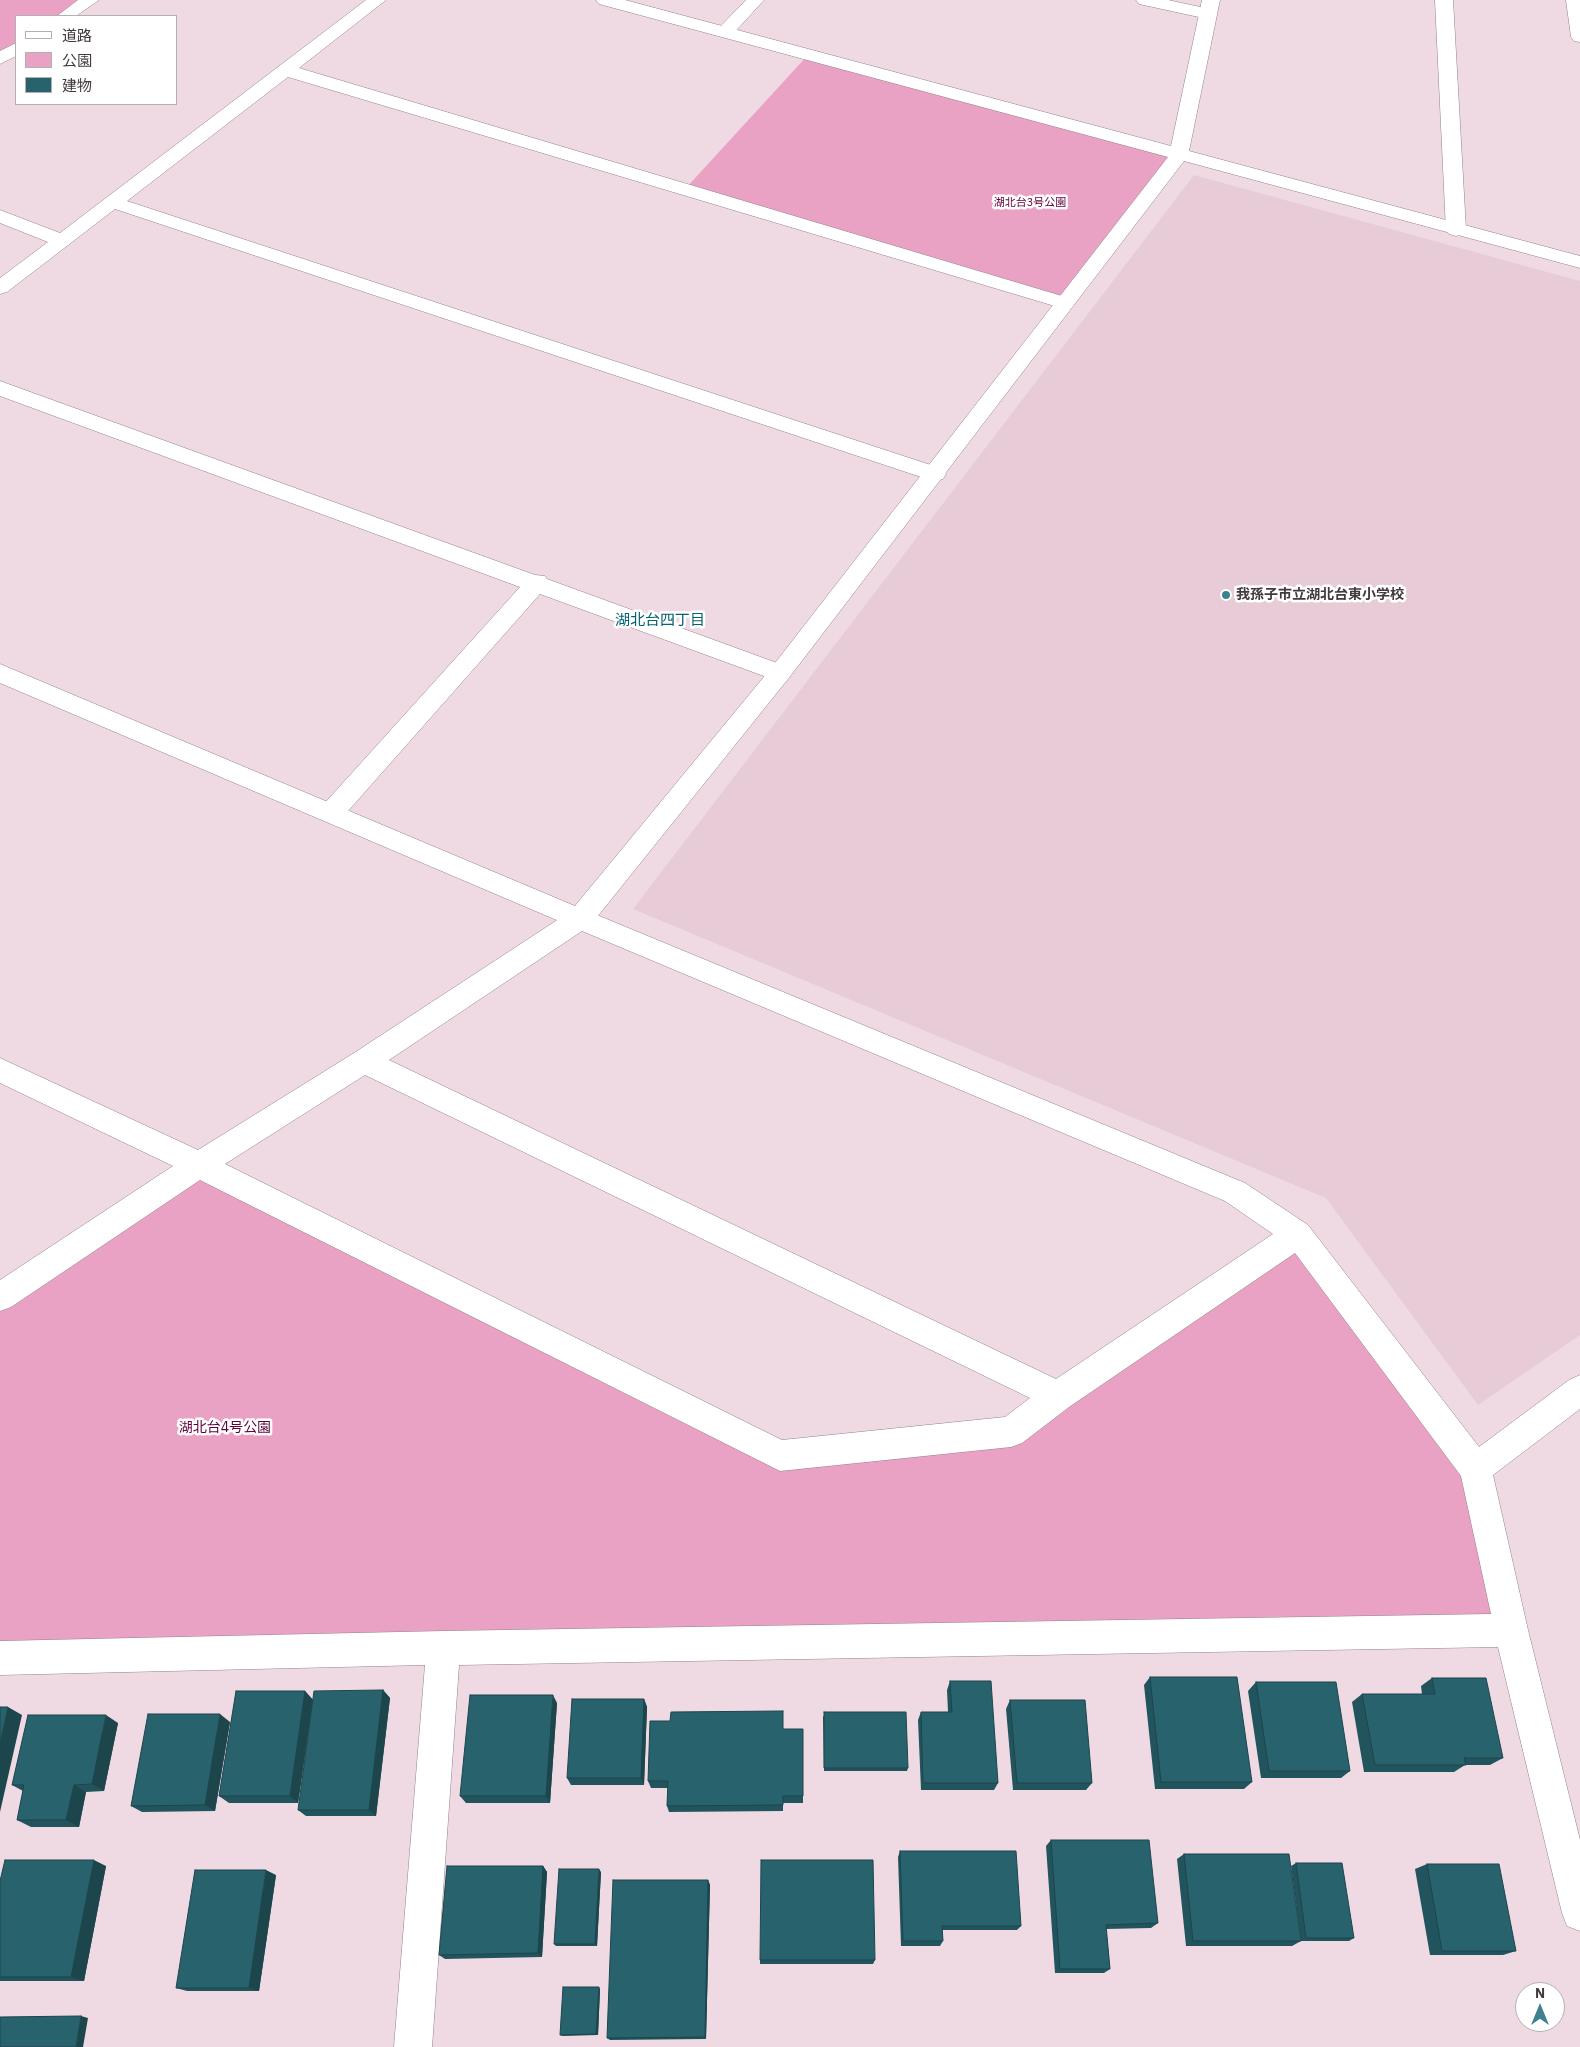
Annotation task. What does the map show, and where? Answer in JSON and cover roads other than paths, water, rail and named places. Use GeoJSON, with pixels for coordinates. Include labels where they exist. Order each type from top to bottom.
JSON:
{"type":"FeatureCollection","features":[{"type":"Feature","properties":{"kind":"street"},"geometry":{"type":"LineString","coordinates":[[67,15],[90,0]]}},
{"type":"Feature","properties":{"kind":"street"},"geometry":{"type":"LineString","coordinates":[[0,288],[377,0]]}},
{"type":"Feature","properties":{"kind":"street"},"geometry":{"type":"LineString","coordinates":[[605,0],[1580,262]]}},
{"type":"Feature","properties":{"kind":"street"},"geometry":{"type":"LineString","coordinates":[[725,32],[755,0]]}},
{"type":"Feature","properties":{"kind":"street"},"geometry":{"type":"LineString","coordinates":[[0,1296],[199,1164],[364,1061],[580,919],[780,673],[1179,155],[1209,7],[1145,0]]}},
{"type":"Feature","properties":{"kind":"street"},"geometry":{"type":"LineString","coordinates":[[1444,0],[1456,230]]}},
{"type":"Feature","properties":{"kind":"street"},"geometry":{"type":"LineString","coordinates":[[1575,0],[1580,37]]}},
{"type":"Feature","properties":{"kind":"street"},"geometry":{"type":"LineString","coordinates":[[0,59],[15,49]]}},
{"type":"Feature","properties":{"kind":"street"},"geometry":{"type":"LineString","coordinates":[[285,70],[1066,302]]}},
{"type":"Feature","properties":{"kind":"street"},"geometry":{"type":"LineString","coordinates":[[112,202],[935,474]]}},
{"type":"Feature","properties":{"kind":"street"},"geometry":{"type":"LineString","coordinates":[[0,216],[61,240]]}},
{"type":"Feature","properties":{"kind":"street"},"geometry":{"type":"LineString","coordinates":[[0,388],[537,582],[780,673]]}},
{"type":"Feature","properties":{"kind":"street"},"geometry":{"type":"LineString","coordinates":[[332,812],[537,582]]}},
{"type":"Feature","properties":{"kind":"street"},"geometry":{"type":"LineString","coordinates":[[0,673],[332,812],[580,919],[1234,1192],[1298,1234],[1476,1469],[1511,1630],[1580,1913]]}},
{"type":"Feature","properties":{"kind":"street"},"geometry":{"type":"LineString","coordinates":[[364,1061],[1058,1396]]}},
{"type":"Feature","properties":{"kind":"street"},"geometry":{"type":"LineString","coordinates":[[0,1070],[199,1164],[780,1456],[1011,1432],[1058,1396],[1298,1234]]}},
{"type":"Feature","properties":{"kind":"street"},"geometry":{"type":"LineString","coordinates":[[1476,1469],[1580,1390]]}},
{"type":"Feature","properties":{"kind":"street"},"geometry":{"type":"LineString","coordinates":[[0,1658],[443,1648],[1511,1630]]}},
{"type":"Feature","properties":{"kind":"street"},"geometry":{"type":"LineString","coordinates":[[413,2047],[443,1648]]}},
{"type":"Feature","properties":{"kind":"place","name":"我孫子市立湖北台東小学校"},"geometry":{"type":"Point","coordinates":[1226,595]}},
{"type":"Feature","properties":{"kind":"district","name":"湖北台四丁目"},"geometry":{"type":"Point","coordinates":[660,621]}},
{"type":"Feature","properties":{"kind":"park label","name":"湖北台3号公園"},"geometry":{"type":"Point","coordinates":[1030,203]}},
{"type":"Feature","properties":{"kind":"park label","name":"湖北台4号公園"},"geometry":{"type":"Point","coordinates":[225,1428]}}]}
